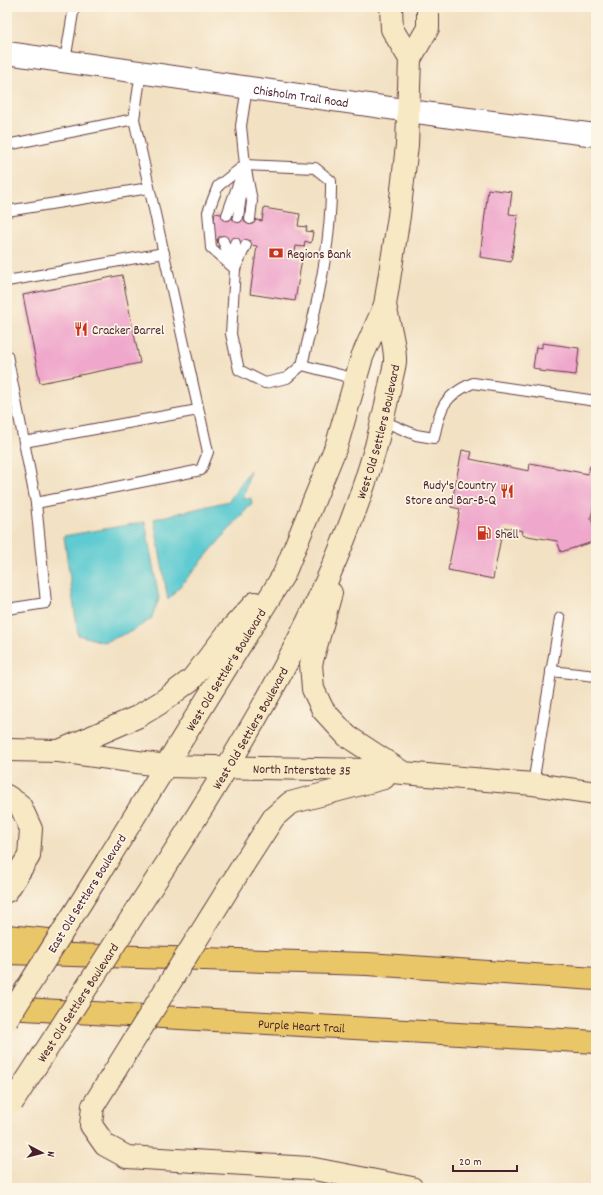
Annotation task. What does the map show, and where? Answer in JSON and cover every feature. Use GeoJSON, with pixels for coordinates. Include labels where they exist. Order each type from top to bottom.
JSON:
{"type":"FeatureCollection","features":[{"type":"Feature","properties":{"kind":"highway"},"geometry":{"type":"LineString","coordinates":[[7,936],[292,961]]}},
{"type":"Feature","properties":{"kind":"highway"},"geometry":{"type":"LineString","coordinates":[[7,953],[375,964],[596,979]]}},
{"type":"Feature","properties":{"kind":"highway","name":"Purple Heart Trail"},"geometry":{"type":"LineString","coordinates":[[7,1008],[596,1042]]}},
{"type":"Feature","properties":{"kind":"highway"},"geometry":{"type":"LineString","coordinates":[[7,1019],[46,1010]]}},
{"type":"Feature","properties":{"kind":"main road"},"geometry":{"type":"LineString","coordinates":[[391,7],[392,29],[410,59]]}},
{"type":"Feature","properties":{"kind":"main road","name":"West Old Settlers Boulevard"},"geometry":{"type":"LineString","coordinates":[[284,574],[337,444],[362,357],[386,305],[399,216],[409,110],[410,59],[428,28],[428,7]]}},
{"type":"Feature","properties":{"kind":"main road","name":"West Old Settlers Boulevard"},"geometry":{"type":"LineString","coordinates":[[10,1107],[230,766],[280,675],[322,589],[353,516],[369,470],[383,421],[395,362],[386,305]]}},
{"type":"Feature","properties":{"kind":"main road"},"geometry":{"type":"LineString","coordinates":[[353,516],[311,664],[313,689],[322,710],[347,736],[403,773]]}},
{"type":"Feature","properties":{"kind":"main road"},"geometry":{"type":"LineString","coordinates":[[59,751],[137,717],[160,703],[192,679],[230,630],[284,574]]}},
{"type":"Feature","properties":{"kind":"main road","name":"West Old Settler's Boulevard"},"geometry":{"type":"LineString","coordinates":[[166,766],[284,574]]}},
{"type":"Feature","properties":{"kind":"main road","name":"North Interstate 35"},"geometry":{"type":"LineString","coordinates":[[7,750],[59,751],[166,766],[230,766],[403,773],[533,784],[596,793]]}},
{"type":"Feature","properties":{"kind":"main road","name":"East Old Settlers Boulevard"},"geometry":{"type":"LineString","coordinates":[[7,1019],[166,766]]}},
{"type":"Feature","properties":{"kind":"main road"},"geometry":{"type":"LineString","coordinates":[[403,773],[290,804],[274,817],[93,1106],[91,1125],[105,1145],[127,1157],[310,1168],[412,1188]]}},
{"type":"Feature","properties":{"kind":"main road"},"geometry":{"type":"LineString","coordinates":[[7,796],[20,805],[31,829],[29,856],[7,891]]}},
{"type":"Feature","properties":{"kind":"street","name":"Chisholm Trail Road"},"geometry":{"type":"LineString","coordinates":[[7,53],[596,135]]}},
{"type":"Feature","properties":{"kind":"lane"},"geometry":{"type":"LineString","coordinates":[[65,61],[74,7]]}},
{"type":"Feature","properties":{"kind":"lane"},"geometry":{"type":"LineString","coordinates":[[36,504],[201,470],[208,452],[134,119],[141,72]]}},
{"type":"Feature","properties":{"kind":"lane"},"geometry":{"type":"LineString","coordinates":[[247,87],[242,126],[245,165],[252,201],[250,219]]}},
{"type":"Feature","properties":{"kind":"lane"},"geometry":{"type":"LineString","coordinates":[[7,145],[134,119]]}},
{"type":"Feature","properties":{"kind":"lane"},"geometry":{"type":"LineString","coordinates":[[227,215],[245,165]]}},
{"type":"Feature","properties":{"kind":"lane"},"geometry":{"type":"LineString","coordinates":[[238,217],[245,165]]}},
{"type":"Feature","properties":{"kind":"lane"},"geometry":{"type":"LineString","coordinates":[[235,243],[235,269],[231,334],[239,370],[265,383],[287,378],[302,365],[323,282],[332,213],[332,181],[315,168],[245,165],[218,186],[208,212],[211,248],[235,269]]}},
{"type":"Feature","properties":{"kind":"lane"},"geometry":{"type":"LineString","coordinates":[[7,211],[149,188]]}},
{"type":"Feature","properties":{"kind":"lane"},"geometry":{"type":"LineString","coordinates":[[223,241],[235,269]]}},
{"type":"Feature","properties":{"kind":"lane"},"geometry":{"type":"LineString","coordinates":[[235,269],[246,245]]}},
{"type":"Feature","properties":{"kind":"lane"},"geometry":{"type":"LineString","coordinates":[[7,281],[164,253]]}},
{"type":"Feature","properties":{"kind":"lane"},"geometry":{"type":"LineString","coordinates":[[7,355],[36,504],[46,603],[7,609]]}},
{"type":"Feature","properties":{"kind":"lane"},"geometry":{"type":"LineString","coordinates":[[302,365],[356,379]]}},
{"type":"Feature","properties":{"kind":"lane"},"geometry":{"type":"LineString","coordinates":[[383,421],[416,435],[434,438],[438,414],[446,400],[457,390],[473,383],[596,401]]}},
{"type":"Feature","properties":{"kind":"lane"},"geometry":{"type":"LineString","coordinates":[[24,442],[198,410]]}},
{"type":"Feature","properties":{"kind":"lane"},"geometry":{"type":"LineString","coordinates":[[533,784],[560,618]]}},
{"type":"Feature","properties":{"kind":"lane"},"geometry":{"type":"LineString","coordinates":[[551,671],[596,676]]}},
{"type":"Feature","properties":{"kind":"water"},"geometry":{"type":"Polygon","coordinates":[[[250,470],[243,500],[251,498],[252,503],[168,600],[154,519],[229,501],[250,470]]]}},
{"type":"Feature","properties":{"kind":"water"},"geometry":{"type":"Polygon","coordinates":[[[145,522],[159,599],[151,619],[130,632],[104,642],[78,635],[64,536],[145,522]]]}},
{"type":"Feature","properties":{"kind":"building"},"geometry":{"type":"Polygon","coordinates":[[[488,189],[512,192],[509,214],[518,215],[511,262],[480,257],[488,189]]]}},
{"type":"Feature","properties":{"kind":"building","name":"Regions Bank"},"geometry":{"type":"Polygon","coordinates":[[[264,208],[300,214],[298,226],[307,227],[306,231],[313,232],[311,243],[305,241],[304,247],[296,246],[294,258],[302,259],[295,301],[250,294],[257,246],[211,239],[215,213],[262,221],[264,208]]]}},
{"type":"Feature","properties":{"kind":"building","name":"Cracker Barrel"},"geometry":{"type":"Polygon","coordinates":[[[122,275],[140,363],[40,383],[23,295],[122,275]]]}},
{"type":"Feature","properties":{"kind":"building"},"geometry":{"type":"Polygon","coordinates":[[[542,343],[579,348],[576,375],[539,371],[539,369],[533,368],[536,347],[542,348],[542,343]]]}},
{"type":"Feature","properties":{"kind":"building"},"geometry":{"type":"Polygon","coordinates":[[[462,450],[472,452],[470,459],[529,471],[530,463],[588,474],[590,466],[596,467],[596,493],[591,518],[596,534],[596,541],[561,552],[557,541],[522,535],[523,531],[503,527],[493,579],[448,570],[460,509],[451,507],[462,450]]]}},
{"type":"Feature","properties":{"kind":"place","name":"Regions Bank"},"geometry":{"type":"Point","coordinates":[276,253]}},
{"type":"Feature","properties":{"kind":"place","name":"Cracker Barrel"},"geometry":{"type":"Point","coordinates":[81,329]}},
{"type":"Feature","properties":{"kind":"place","name":"Rudy's Country Store and Bar-B-Q"},"geometry":{"type":"Point","coordinates":[507,491]}},
{"type":"Feature","properties":{"kind":"place","name":"Shell"},"geometry":{"type":"Point","coordinates":[484,533]}}]}
